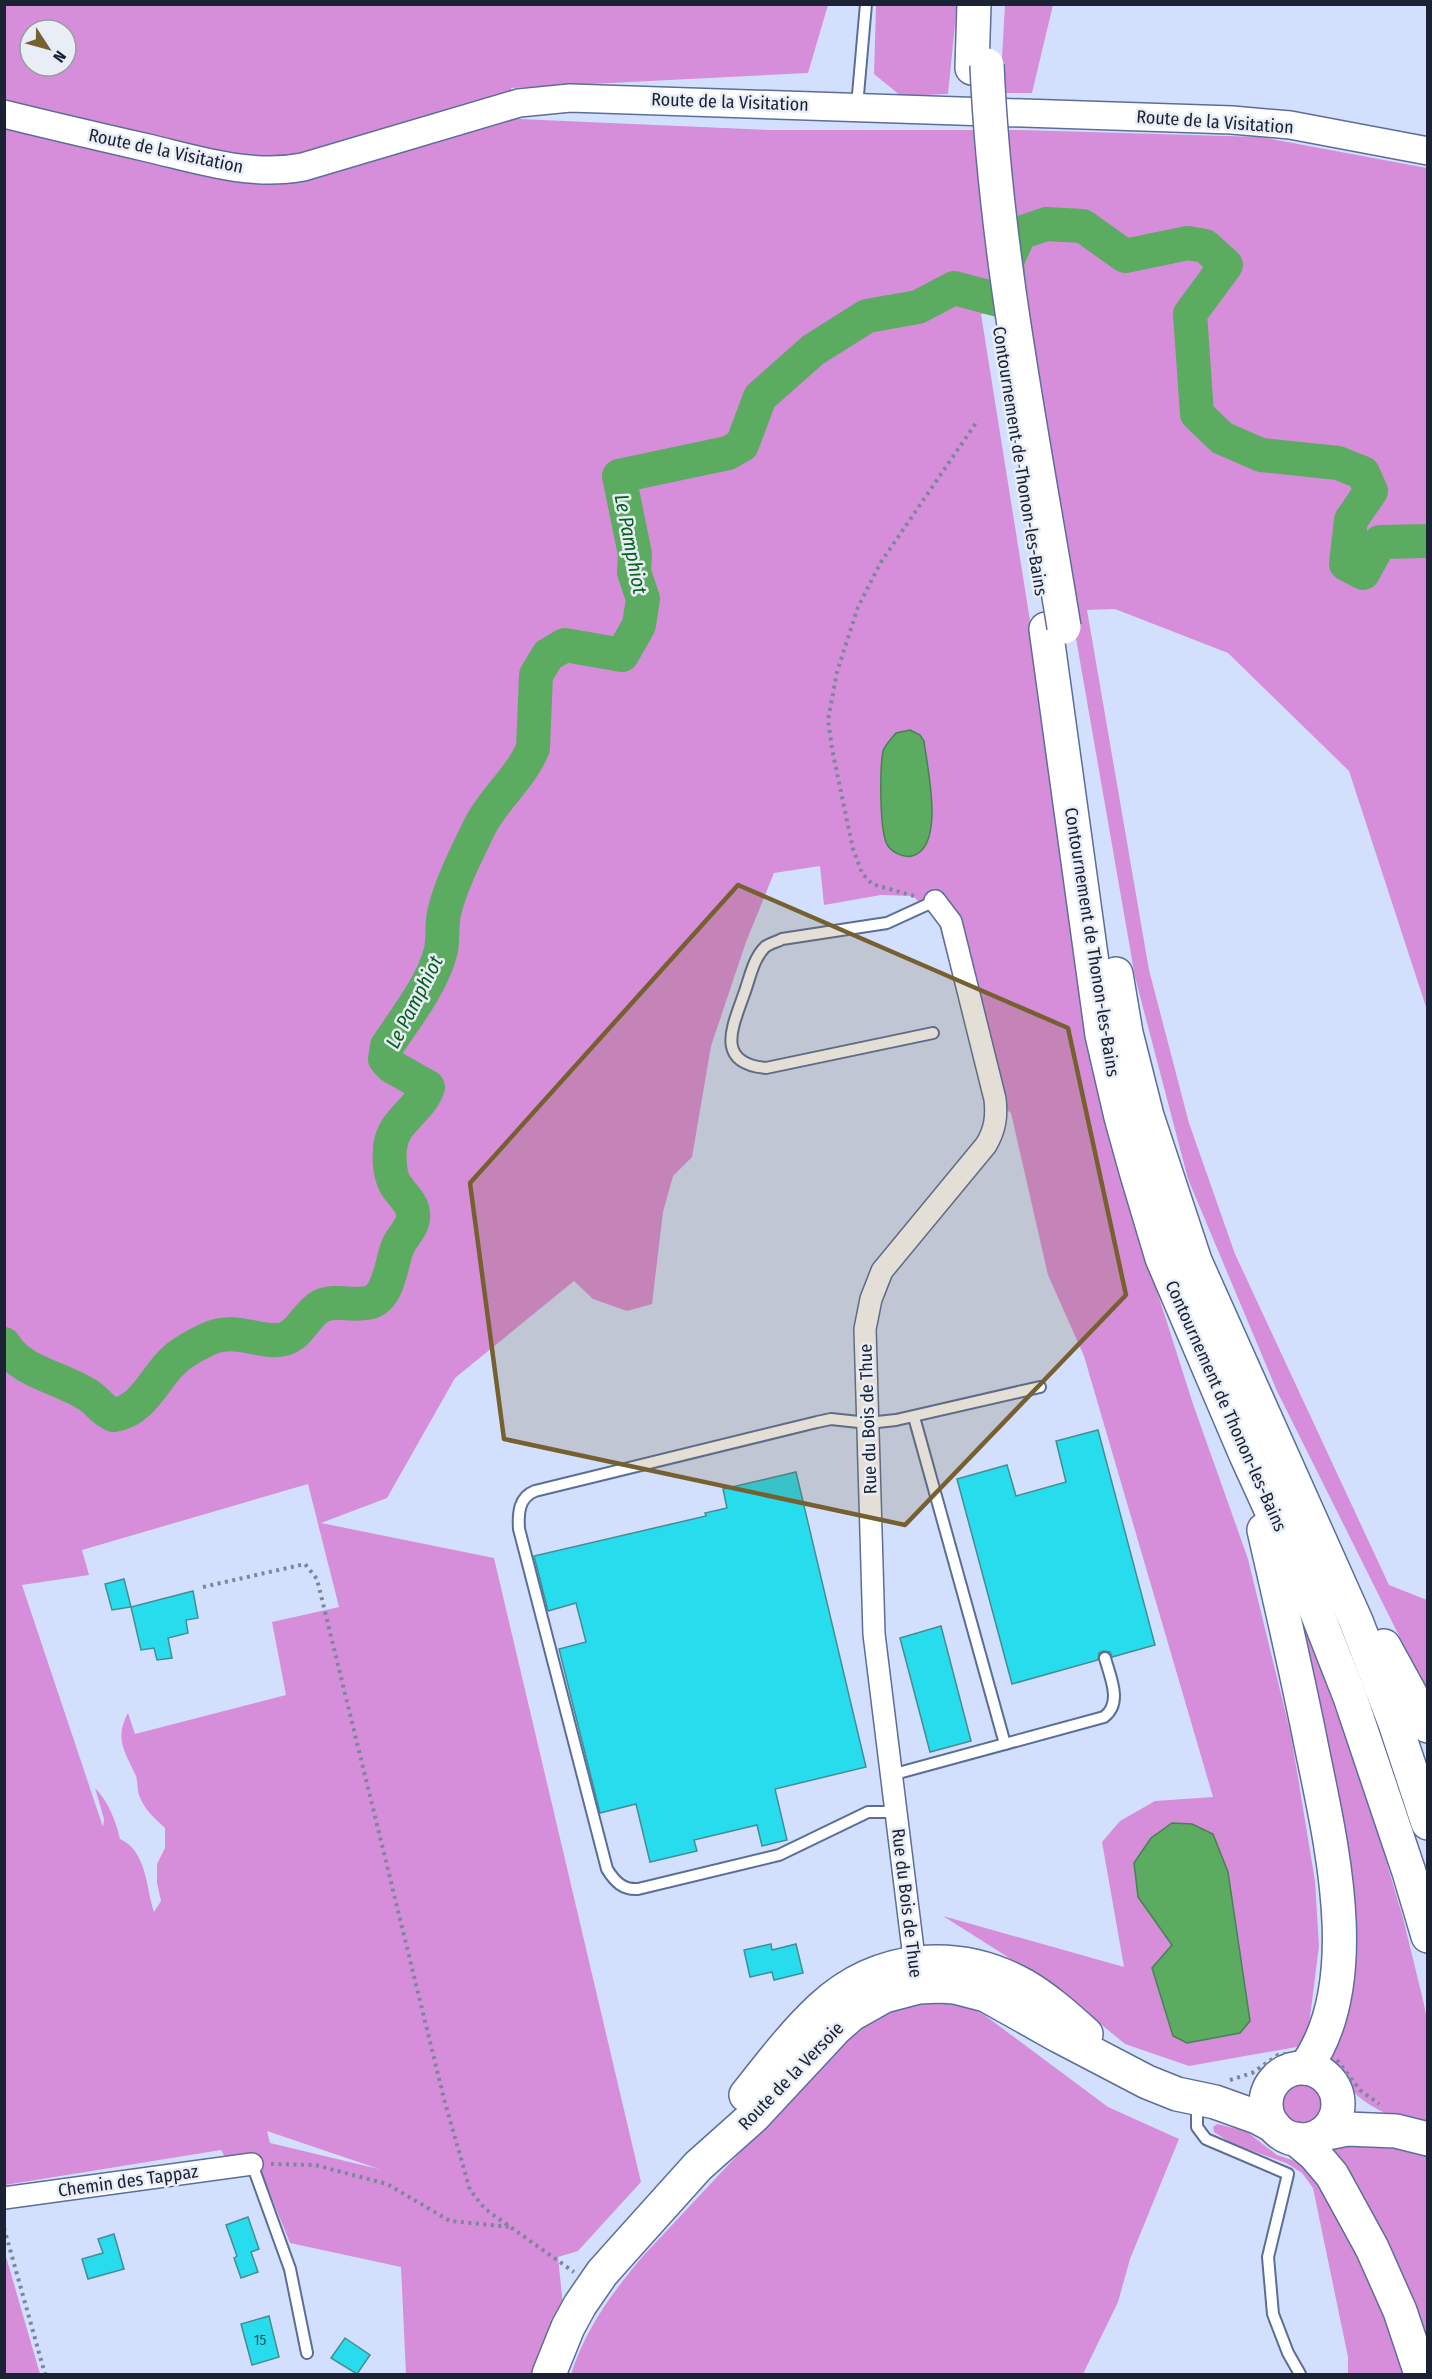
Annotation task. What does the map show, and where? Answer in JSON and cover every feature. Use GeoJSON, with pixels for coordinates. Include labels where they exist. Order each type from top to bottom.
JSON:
{"type":"FeatureCollection","features":[{"type":"Feature","properties":{"kind":"main road","name":"Contournement de Thonon-les-Bains"},"geometry":{"type":"LineString","coordinates":[[974,4],[979,66],[1055,628],[1102,1035],[1120,1117],[1162,1258],[1246,1455],[1310,1595],[1350,1697],[1395,1827],[1428,1936]]}},
{"type":"Feature","properties":{"kind":"main road","name":"Contournement de Thonon-les-Bains"},"geometry":{"type":"LineString","coordinates":[[979,66],[990,4]]}},
{"type":"Feature","properties":{"kind":"main road","name":"Contournement de Thonon-les-Bains"},"geometry":{"type":"LineString","coordinates":[[1055,628],[1126,1034],[1147,1116],[1195,1261],[1356,1621],[1395,1723],[1428,1823]]}},
{"type":"Feature","properties":{"kind":"main road"},"geometry":{"type":"LineString","coordinates":[[1246,1455],[1280,1593],[1325,1816],[1336,1881],[1339,1941],[1336,1984],[1323,2037],[1292,2072],[1269,2089],[1267,2111],[1298,2133],[1347,2129],[1396,2131],[1428,2139]]}},
{"type":"Feature","properties":{"kind":"main road"},"geometry":{"type":"LineString","coordinates":[[1308,1511],[1428,1726]]}},
{"type":"Feature","properties":{"kind":"main road","name":"Route de la Versoie"},"geometry":{"type":"LineString","coordinates":[[549,2374],[568,2327],[593,2285],[699,2166],[748,2122],[836,2028],[852,2014],[916,1975],[986,1995],[1059,2036],[1161,2087],[1257,2117],[1298,2133],[1332,2175],[1372,2248],[1400,2311],[1421,2374]]}},
{"type":"Feature","properties":{"kind":"main road"},"geometry":{"type":"LineString","coordinates":[[1206,2101],[1256,2088],[1292,2072],[1320,2072],[1332,2082],[1336,2089],[1339,2104],[1334,2121],[1298,2133]]}},
{"type":"Feature","properties":{"kind":"main road"},"geometry":{"type":"LineString","coordinates":[[1336,2089],[1396,2131]]}},
{"type":"Feature","properties":{"kind":"street","name":"Route de la Visitation"},"geometry":{"type":"LineString","coordinates":[[4,114],[216,165],[255,170],[303,167],[511,105],[549,99],[589,98],[1251,121],[1330,132],[1428,151]]}},
{"type":"Feature","properties":{"kind":"street","name":"Rue du Bois de Thue"},"geometry":{"type":"LineString","coordinates":[[916,1975],[874,1625],[865,1329],[868,1308],[878,1281],[895,1253],[979,1155],[992,1135],[995,1125],[995,1099],[951,922],[935,901]]}},
{"type":"Feature","properties":{"kind":"street","name":"Chemin des Tappaz"},"geometry":{"type":"LineString","coordinates":[[4,2198],[252,2164]]}},
{"type":"Feature","properties":{"kind":"lane"},"geometry":{"type":"LineString","coordinates":[[857,106],[866,4]]}},
{"type":"Feature","properties":{"kind":"lane"},"geometry":{"type":"LineString","coordinates":[[933,1033],[766,1068],[752,1066],[742,1060],[732,1049],[730,1036],[756,959],[767,945],[782,939],[888,923],[935,901]]}},
{"type":"Feature","properties":{"kind":"lane"},"geometry":{"type":"LineString","coordinates":[[895,1812],[868,1812],[778,1855],[639,1889],[630,1889],[616,1882],[607,1869],[519,1518],[519,1509],[525,1498],[536,1491],[824,1420],[838,1419],[868,1423],[914,1417],[1040,1387]]}},
{"type":"Feature","properties":{"kind":"lane"},"geometry":{"type":"LineString","coordinates":[[914,1417],[1005,1744]]}},
{"type":"Feature","properties":{"kind":"lane"},"geometry":{"type":"LineString","coordinates":[[891,1775],[1108,1715],[1114,1704],[1114,1695],[1105,1658]]}},
{"type":"Feature","properties":{"kind":"lane"},"geometry":{"type":"LineString","coordinates":[[1206,2101],[1197,2127],[1206,2139],[1288,2174],[1269,2257],[1273,2314],[1288,2354],[1300,2374]]}},
{"type":"Feature","properties":{"kind":"lane"},"geometry":{"type":"LineString","coordinates":[[252,2164],[290,2269],[307,2353]]}},
{"type":"Feature","properties":{"kind":"path"},"geometry":{"type":"LineString","coordinates":[[935,901],[872,884],[862,873],[854,849],[832,749],[828,720],[837,672],[858,607],[881,562],[978,420]]}},
{"type":"Feature","properties":{"kind":"path"},"geometry":{"type":"LineString","coordinates":[[203,1587],[305,1564],[317,1579],[444,2099],[470,2190],[485,2209],[593,2285]]}},
{"type":"Feature","properties":{"kind":"path"},"geometry":{"type":"LineString","coordinates":[[252,2164],[315,2165],[387,2184],[450,2222],[513,2227]]}},
{"type":"Feature","properties":{"kind":"path"},"geometry":{"type":"LineString","coordinates":[[4,2228],[45,2374]]}},
{"type":"Feature","properties":{"kind":"highlighted area"},"geometry":{"type":"Polygon","coordinates":[[[738,885],[1068,1028],[1126,1295],[905,1525],[504,1439],[470,1183],[738,885]]]}},
{"type":"Feature","properties":{"kind":"shaded area"},"geometry":{"type":"Polygon","coordinates":[[[5,5],[828,5],[808,73],[511,88],[519,119],[769,130],[1021,130],[1261,137],[1427,168],[1427,1010],[1349,771],[1228,653],[1115,609],[1087,610],[1149,970],[1189,1123],[1235,1254],[1389,1585],[1427,1600],[1427,1692],[1277,1391],[1188,1179],[1135,977],[1057,529],[1025,307],[981,314],[1126,1194],[1193,1404],[1248,1559],[1291,1735],[1315,1881],[1319,1946],[1309,2025],[1302,2046],[1189,2066],[1125,2044],[1058,1989],[943,1916],[1124,1967],[1102,1842],[1120,1821],[1155,1801],[1213,1797],[1084,1356],[1048,1275],[1011,1113],[983,1094],[938,921],[913,896],[881,895],[824,905],[820,866],[774,873],[746,942],[711,1046],[692,1157],[673,1176],[663,1212],[652,1304],[627,1311],[593,1299],[574,1281],[455,1378],[387,1498],[321,1523],[494,1558],[641,2182],[578,2251],[558,2257],[563,2305],[537,2359],[533,2374],[406,2374],[401,2267],[290,2243],[260,2169],[236,2175],[221,2150],[5,2185],[5,5]],[[308,1484],[82,1550],[89,1575],[22,1585],[103,1827],[104,1819],[95,1788],[111,1812],[120,1839],[136,1852],[141,1861],[154,1912],[161,1901],[157,1883],[157,1864],[165,1848],[165,1828],[150,1813],[138,1793],[136,1776],[121,1738],[124,1722],[128,1713],[135,1734],[286,1695],[272,1622],[339,1607],[308,1484]],[[1172,1823],[1151,1838],[1138,1897],[1172,1945],[1152,1968],[1173,2036],[1192,1824],[1172,1823]],[[267,2131],[270,2143],[379,2169],[267,2131]]]}},
{"type":"Feature","properties":{"kind":"shaded area"},"geometry":{"type":"Polygon","coordinates":[[[876,5],[957,5],[948,94],[901,96],[874,74],[876,5]]]}},
{"type":"Feature","properties":{"kind":"shaded area"},"geometry":{"type":"Polygon","coordinates":[[[1005,5],[1053,5],[1032,93],[1000,93],[1005,5]]]}},
{"type":"Feature","properties":{"kind":"shaded area"},"geometry":{"type":"Polygon","coordinates":[[[910,730],[920,735],[924,741],[932,823],[929,838],[922,850],[912,856],[902,856],[888,846],[885,839],[882,815],[882,759],[884,749],[896,733],[910,730]]]}},
{"type":"Feature","properties":{"kind":"shaded area"},"geometry":{"type":"Polygon","coordinates":[[[1306,1625],[1378,1833],[1403,1918],[1423,2000],[1427,2019],[1427,2128],[1394,2117],[1370,2105],[1357,2096],[1325,2059],[1336,2021],[1300,1627],[1306,1625]]]}},
{"type":"Feature","properties":{"kind":"shaded area"},"geometry":{"type":"Polygon","coordinates":[[[1172,1823],[1192,1824],[1213,1834],[1228,1872],[1250,2021],[1240,2033],[1187,2043],[1173,2036],[1152,1968],[1172,1945],[1138,1897],[1134,1863],[1151,1838],[1172,1823]]]}},
{"type":"Feature","properties":{"kind":"shaded area"},"geometry":{"type":"Polygon","coordinates":[[[928,2002],[967,2006],[983,2014],[1108,2107],[1179,2139],[1130,2259],[1118,2302],[1083,2374],[571,2374],[592,2326],[643,2256],[850,2035],[887,2014],[928,2002]]]}},
{"type":"Feature","properties":{"kind":"shaded area"},"geometry":{"type":"Polygon","coordinates":[[[1298,2078],[1308,2078],[1321,2085],[1328,2098],[1328,2108],[1321,2121],[1308,2128],[1298,2128],[1289,2124],[1282,2117],[1278,2108],[1278,2098],[1282,2089],[1289,2082],[1298,2078]]]}},
{"type":"Feature","properties":{"kind":"shaded area"},"geometry":{"type":"Polygon","coordinates":[[[1217,2124],[1246,2131],[1277,2155],[1307,2165],[1362,2256],[1409,2374],[1348,2374],[1348,2357],[1313,2188],[1302,2173],[1286,2163],[1231,2143],[1214,2132],[1213,2127],[1217,2124]]]}},
{"type":"Feature","properties":{"kind":"shaded area"},"geometry":{"type":"Polygon","coordinates":[[[1342,2138],[1427,2150],[1427,2353],[1318,2147],[1342,2138]]]}},
{"type":"Feature","properties":{"kind":"shaded area"},"geometry":{"type":"Polygon","coordinates":[[[5,2253],[40,2374],[5,2374],[5,2253]]]}},
{"type":"Feature","properties":{"kind":"building"},"geometry":{"type":"Polygon","coordinates":[[[1098,1430],[1155,1645],[1112,1657],[1110,1652],[1103,1651],[1099,1653],[1098,1660],[1012,1684],[957,1479],[1007,1465],[1016,1496],[1066,1482],[1056,1441],[1098,1430]]]}},
{"type":"Feature","properties":{"kind":"building"},"geometry":{"type":"Polygon","coordinates":[[[796,1472],[866,1767],[775,1789],[787,1840],[762,1846],[757,1825],[694,1840],[697,1851],[650,1862],[636,1804],[600,1813],[559,1649],[586,1642],[576,1603],[548,1611],[534,1556],[706,1516],[705,1513],[727,1508],[723,1489],[796,1472]]]}},
{"type":"Feature","properties":{"kind":"building"},"geometry":{"type":"Polygon","coordinates":[[[124,1579],[131,1607],[112,1610],[105,1584],[124,1579]]]}},
{"type":"Feature","properties":{"kind":"building"},"geometry":{"type":"Polygon","coordinates":[[[193,1591],[198,1618],[186,1620],[188,1633],[168,1638],[172,1658],[157,1660],[154,1648],[141,1650],[131,1607],[193,1591]]]}},
{"type":"Feature","properties":{"kind":"building"},"geometry":{"type":"Polygon","coordinates":[[[941,1626],[971,1741],[930,1752],[900,1638],[941,1626]]]}},
{"type":"Feature","properties":{"kind":"building"},"geometry":{"type":"Polygon","coordinates":[[[771,1944],[772,1950],[796,1944],[803,1973],[774,1980],[772,1972],[750,1977],[744,1950],[771,1944]]]}},
{"type":"Feature","properties":{"kind":"building"},"geometry":{"type":"Polygon","coordinates":[[[248,2217],[259,2249],[251,2252],[258,2272],[241,2278],[234,2258],[237,2256],[226,2225],[248,2217]]]}},
{"type":"Feature","properties":{"kind":"building"},"geometry":{"type":"Polygon","coordinates":[[[114,2234],[124,2269],[88,2279],[82,2259],[103,2253],[98,2239],[114,2234]]]}},
{"type":"Feature","properties":{"kind":"building"},"geometry":{"type":"Polygon","coordinates":[[[269,2316],[279,2357],[252,2365],[241,2324],[269,2316]]]}},
{"type":"Feature","properties":{"kind":"building"},"geometry":{"type":"Polygon","coordinates":[[[345,2338],[370,2355],[357,2374],[331,2358],[345,2338]]]}},
{"type":"Feature","properties":{"kind":"waterway","name":"Le Pamphiot"},"geometry":{"type":"LineString","coordinates":[[4,1344],[20,1362],[77,1389],[114,1415],[132,1408],[146,1395],[174,1360],[208,1339],[229,1334],[266,1340],[284,1339],[295,1333],[321,1306],[333,1303],[371,1302],[382,1293],[398,1246],[413,1218],[411,1206],[392,1178],[390,1162],[392,1138],[401,1122],[419,1103],[428,1087],[391,1066],[385,1059],[387,1046],[417,1002],[436,967],[441,949],[443,918],[447,902],[479,828],[528,759],[533,748],[536,675],[548,655],[565,645],[622,655],[639,625],[643,599],[634,572],[635,554],[619,476],[728,453],[742,445],[760,397],[813,350],[867,316],[918,307],[954,288],[999,300],[1009,295],[1007,261],[1020,233],[1046,224],[1083,226],[1125,256],[1188,243],[1205,246],[1226,265],[1190,314],[1197,414],[1222,438],[1261,455],[1338,463],[1363,473],[1371,491],[1351,520],[1346,564],[1363,573],[1380,542],[1428,541]]}}]}
